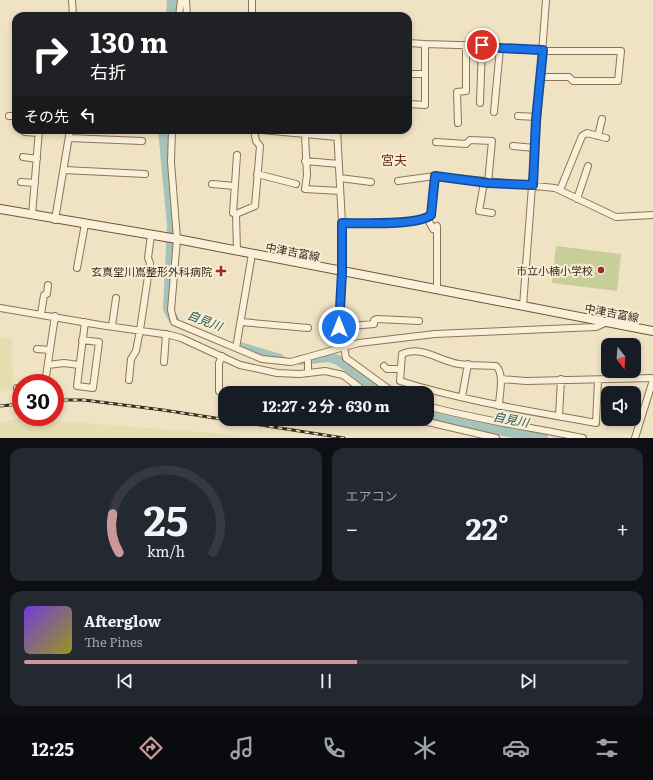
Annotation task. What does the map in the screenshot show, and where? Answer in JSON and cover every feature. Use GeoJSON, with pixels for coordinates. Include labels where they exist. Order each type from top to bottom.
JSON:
{"type":"FeatureCollection","features":[{"type":"Feature","properties":{"kind":"main road","name":"中津吉富線"},"geometry":{"type":"LineString","coordinates":[[0,209],[55,220],[177,239],[653,331]]}},
{"type":"Feature","properties":{"kind":"street"},"geometry":{"type":"LineString","coordinates":[[72,0],[73,12]]}},
{"type":"Feature","properties":{"kind":"street"},"geometry":{"type":"LineString","coordinates":[[180,12],[181,0]]}},
{"type":"Feature","properties":{"kind":"street"},"geometry":{"type":"LineString","coordinates":[[186,0],[187,12]]}},
{"type":"Feature","properties":{"kind":"street"},"geometry":{"type":"LineString","coordinates":[[252,0],[252,12]]}},
{"type":"Feature","properties":{"kind":"street"},"geometry":{"type":"LineString","coordinates":[[523,306],[533,185],[536,117],[543,50],[546,0]]}},
{"type":"Feature","properties":{"kind":"street"},"geometry":{"type":"LineString","coordinates":[[412,43],[439,46],[443,43],[466,44],[500,48],[543,50],[621,51],[618,81],[573,81],[569,77],[540,77]]}},
{"type":"Feature","properties":{"kind":"street"},"geometry":{"type":"LineString","coordinates":[[412,104],[425,105],[425,44]]}},
{"type":"Feature","properties":{"kind":"street"},"geometry":{"type":"LineString","coordinates":[[458,123],[457,92],[466,91],[466,44]]}},
{"type":"Feature","properties":{"kind":"street"},"geometry":{"type":"LineString","coordinates":[[480,103],[482,45]]}},
{"type":"Feature","properties":{"kind":"street"},"geometry":{"type":"LineString","coordinates":[[494,112],[500,48]]}},
{"type":"Feature","properties":{"kind":"street"},"geometry":{"type":"LineString","coordinates":[[412,74],[425,74]]}},
{"type":"Feature","properties":{"kind":"street"},"geometry":{"type":"LineString","coordinates":[[518,116],[536,117]]}},
{"type":"Feature","properties":{"kind":"street"},"geometry":{"type":"LineString","coordinates":[[598,136],[602,119]]}},
{"type":"Feature","properties":{"kind":"street"},"geometry":{"type":"LineString","coordinates":[[560,190],[582,136],[587,133],[606,138]]}},
{"type":"Feature","properties":{"kind":"street"},"geometry":{"type":"LineString","coordinates":[[32,215],[39,134]]}},
{"type":"Feature","properties":{"kind":"street"},"geometry":{"type":"LineString","coordinates":[[55,220],[70,134]]}},
{"type":"Feature","properties":{"kind":"street"},"geometry":{"type":"LineString","coordinates":[[172,134],[171,162],[177,239],[171,310],[174,322],[236,348],[270,360],[291,362],[359,343],[435,334],[596,328],[607,322]]}},
{"type":"Feature","properties":{"kind":"street"},"geometry":{"type":"LineString","coordinates":[[236,214],[254,206],[260,146],[256,141],[255,134]]}},
{"type":"Feature","properties":{"kind":"street"},"geometry":{"type":"LineString","coordinates":[[296,134],[337,137],[342,223],[342,272],[339,327],[346,358],[384,386]]}},
{"type":"Feature","properties":{"kind":"street"},"geometry":{"type":"LineString","coordinates":[[305,135],[305,161],[307,175],[305,189],[340,191]]}},
{"type":"Feature","properties":{"kind":"street"},"geometry":{"type":"LineString","coordinates":[[69,138],[142,141]]}},
{"type":"Feature","properties":{"kind":"street"},"geometry":{"type":"LineString","coordinates":[[436,142],[466,144],[470,140],[492,141],[480,211],[492,213]]}},
{"type":"Feature","properties":{"kind":"street"},"geometry":{"type":"LineString","coordinates":[[513,146],[535,148]]}},
{"type":"Feature","properties":{"kind":"street"},"geometry":{"type":"LineString","coordinates":[[237,155],[233,213],[236,214],[237,251]]}},
{"type":"Feature","properties":{"kind":"street"},"geometry":{"type":"LineString","coordinates":[[23,158],[37,159]]}},
{"type":"Feature","properties":{"kind":"street"},"geometry":{"type":"LineString","coordinates":[[305,161],[339,164]]}},
{"type":"Feature","properties":{"kind":"street"},"geometry":{"type":"LineString","coordinates":[[577,198],[588,166]]}},
{"type":"Feature","properties":{"kind":"street"},"geometry":{"type":"LineString","coordinates":[[64,170],[145,174]]}},
{"type":"Feature","properties":{"kind":"street"},"geometry":{"type":"LineString","coordinates":[[257,174],[296,184]]}},
{"type":"Feature","properties":{"kind":"street"},"geometry":{"type":"LineString","coordinates":[[342,223],[414,221],[427,218],[431,215],[435,176]]}},
{"type":"Feature","properties":{"kind":"street"},"geometry":{"type":"LineString","coordinates":[[398,181],[435,176],[486,182],[533,185],[555,188],[616,217],[653,215]]}},
{"type":"Feature","properties":{"kind":"street"},"geometry":{"type":"LineString","coordinates":[[340,178],[371,182]]}},
{"type":"Feature","properties":{"kind":"street"},"geometry":{"type":"LineString","coordinates":[[21,182],[35,183]]}},
{"type":"Feature","properties":{"kind":"street"},"geometry":{"type":"LineString","coordinates":[[212,184],[235,186]]}},
{"type":"Feature","properties":{"kind":"street"},"geometry":{"type":"LineString","coordinates":[[427,218],[433,229],[438,226],[437,290]]}},
{"type":"Feature","properties":{"kind":"street"},"geometry":{"type":"LineString","coordinates":[[77,268],[85,224]]}},
{"type":"Feature","properties":{"kind":"street"},"geometry":{"type":"LineString","coordinates":[[129,380],[131,359],[136,351],[140,330],[150,263],[148,258],[151,235]]}},
{"type":"Feature","properties":{"kind":"street"},"geometry":{"type":"LineString","coordinates":[[236,348],[252,254]]}},
{"type":"Feature","properties":{"kind":"street"},"geometry":{"type":"LineString","coordinates":[[41,314],[44,295],[46,294],[48,286]]}},
{"type":"Feature","properties":{"kind":"street"},"geometry":{"type":"LineString","coordinates":[[112,326],[116,298]]}},
{"type":"Feature","properties":{"kind":"street"},"geometry":{"type":"LineString","coordinates":[[0,308],[166,334],[181,338],[240,365],[277,373],[308,374],[325,371],[343,375],[358,386]]}},
{"type":"Feature","properties":{"kind":"street"},"geometry":{"type":"LineString","coordinates":[[46,374],[55,316]]}},
{"type":"Feature","properties":{"kind":"street"},"geometry":{"type":"LineString","coordinates":[[339,327],[374,324],[374,320],[419,321]]}},
{"type":"Feature","properties":{"kind":"street"},"geometry":{"type":"LineString","coordinates":[[82,340],[99,342],[93,388],[77,386],[82,340],[85,322]]}},
{"type":"Feature","properties":{"kind":"street"},"geometry":{"type":"LineString","coordinates":[[241,322],[308,328]]}},
{"type":"Feature","properties":{"kind":"street"},"geometry":{"type":"LineString","coordinates":[[164,362],[166,334]]}},
{"type":"Feature","properties":{"kind":"street"},"geometry":{"type":"LineString","coordinates":[[37,349],[50,350]]}},
{"type":"Feature","properties":{"kind":"street"},"geometry":{"type":"LineString","coordinates":[[499,406],[501,379],[496,366],[447,361],[422,351],[402,354],[400,380],[462,398],[499,406],[596,423],[598,380]]}},
{"type":"Feature","properties":{"kind":"street"},"geometry":{"type":"LineString","coordinates":[[219,386],[219,363],[222,356]]}},
{"type":"Feature","properties":{"kind":"street"},"geometry":{"type":"LineString","coordinates":[[308,358],[308,374]]}},
{"type":"Feature","properties":{"kind":"street"},"geometry":{"type":"LineString","coordinates":[[462,398],[468,364]]}},
{"type":"Feature","properties":{"kind":"street"},"geometry":{"type":"LineString","coordinates":[[48,365],[79,365]]}},
{"type":"Feature","properties":{"kind":"street"},"geometry":{"type":"LineString","coordinates":[[384,366],[387,369],[400,369]]}},
{"type":"Feature","properties":{"kind":"street"},"geometry":{"type":"LineString","coordinates":[[501,379],[526,381],[561,379],[653,379],[635,438]]}},
{"type":"Feature","properties":{"kind":"street"},"geometry":{"type":"LineString","coordinates":[[558,416],[561,379]]}},
{"type":"Feature","properties":{"kind":"street"},"geometry":{"type":"LineString","coordinates":[[434,408],[467,417],[583,438]]}},
{"type":"Feature","properties":{"kind":"street"},"geometry":{"type":"LineString","coordinates":[[434,423],[496,438]]}},
{"type":"Feature","properties":{"kind":"shaded area"},"geometry":{"type":"Polygon","coordinates":[[[0,338],[12,338],[12,389],[0,392],[0,338]]]}},
{"type":"Feature","properties":{"kind":"shaded area"},"geometry":{"type":"Polygon","coordinates":[[[12,420],[12,426],[64,426],[64,421],[227,434],[243,438],[0,438],[0,423],[12,420]]]}},
{"type":"Feature","properties":{"kind":"green space"},"geometry":{"type":"Polygon","coordinates":[[[556,246],[621,254],[617,291],[552,283],[556,246]]]}},
{"type":"Feature","properties":{"kind":"waterway","name":"自見川"},"geometry":{"type":"LineString","coordinates":[[171,12],[172,0]]}},
{"type":"Feature","properties":{"kind":"waterway","name":"自見川"},"geometry":{"type":"LineString","coordinates":[[163,134],[172,226],[168,309],[174,320]]}},
{"type":"Feature","properties":{"kind":"waterway","name":"自見川"},"geometry":{"type":"LineString","coordinates":[[240,347],[280,359]]}},
{"type":"Feature","properties":{"kind":"waterway","name":"自見川"},"geometry":{"type":"LineString","coordinates":[[300,360],[329,357],[338,360],[373,386]]}},
{"type":"Feature","properties":{"kind":"waterway","name":"自見川"},"geometry":{"type":"LineString","coordinates":[[434,418],[543,438]]}},
{"type":"Feature","properties":{"kind":"railway"},"geometry":{"type":"LineString","coordinates":[[64,400],[84,400],[163,410],[344,438]]}},
{"type":"Feature","properties":{"kind":"railway"},"geometry":{"type":"LineString","coordinates":[[0,406],[12,405]]}},
{"type":"Feature","properties":{"kind":"place","name":"市立小楠小学校"},"geometry":{"type":"Point","coordinates":[601,270]}},
{"type":"Feature","properties":{"kind":"place","name":"玄真堂川嶌整形外科病院"},"geometry":{"type":"Point","coordinates":[221,271]}},
{"type":"Feature","properties":{"kind":"district","name":"宮夫"},"geometry":{"type":"Point","coordinates":[394,159]}},
{"type":"Feature","properties":{"kind":"route"},"geometry":{"type":"LineString","coordinates":[[339,327],[339,303],[342,272],[342,223],[414,221],[427,218],[431,215],[435,176],[488,183],[533,185],[536,120],[543,50],[500,48],[482,45]]}}]}
